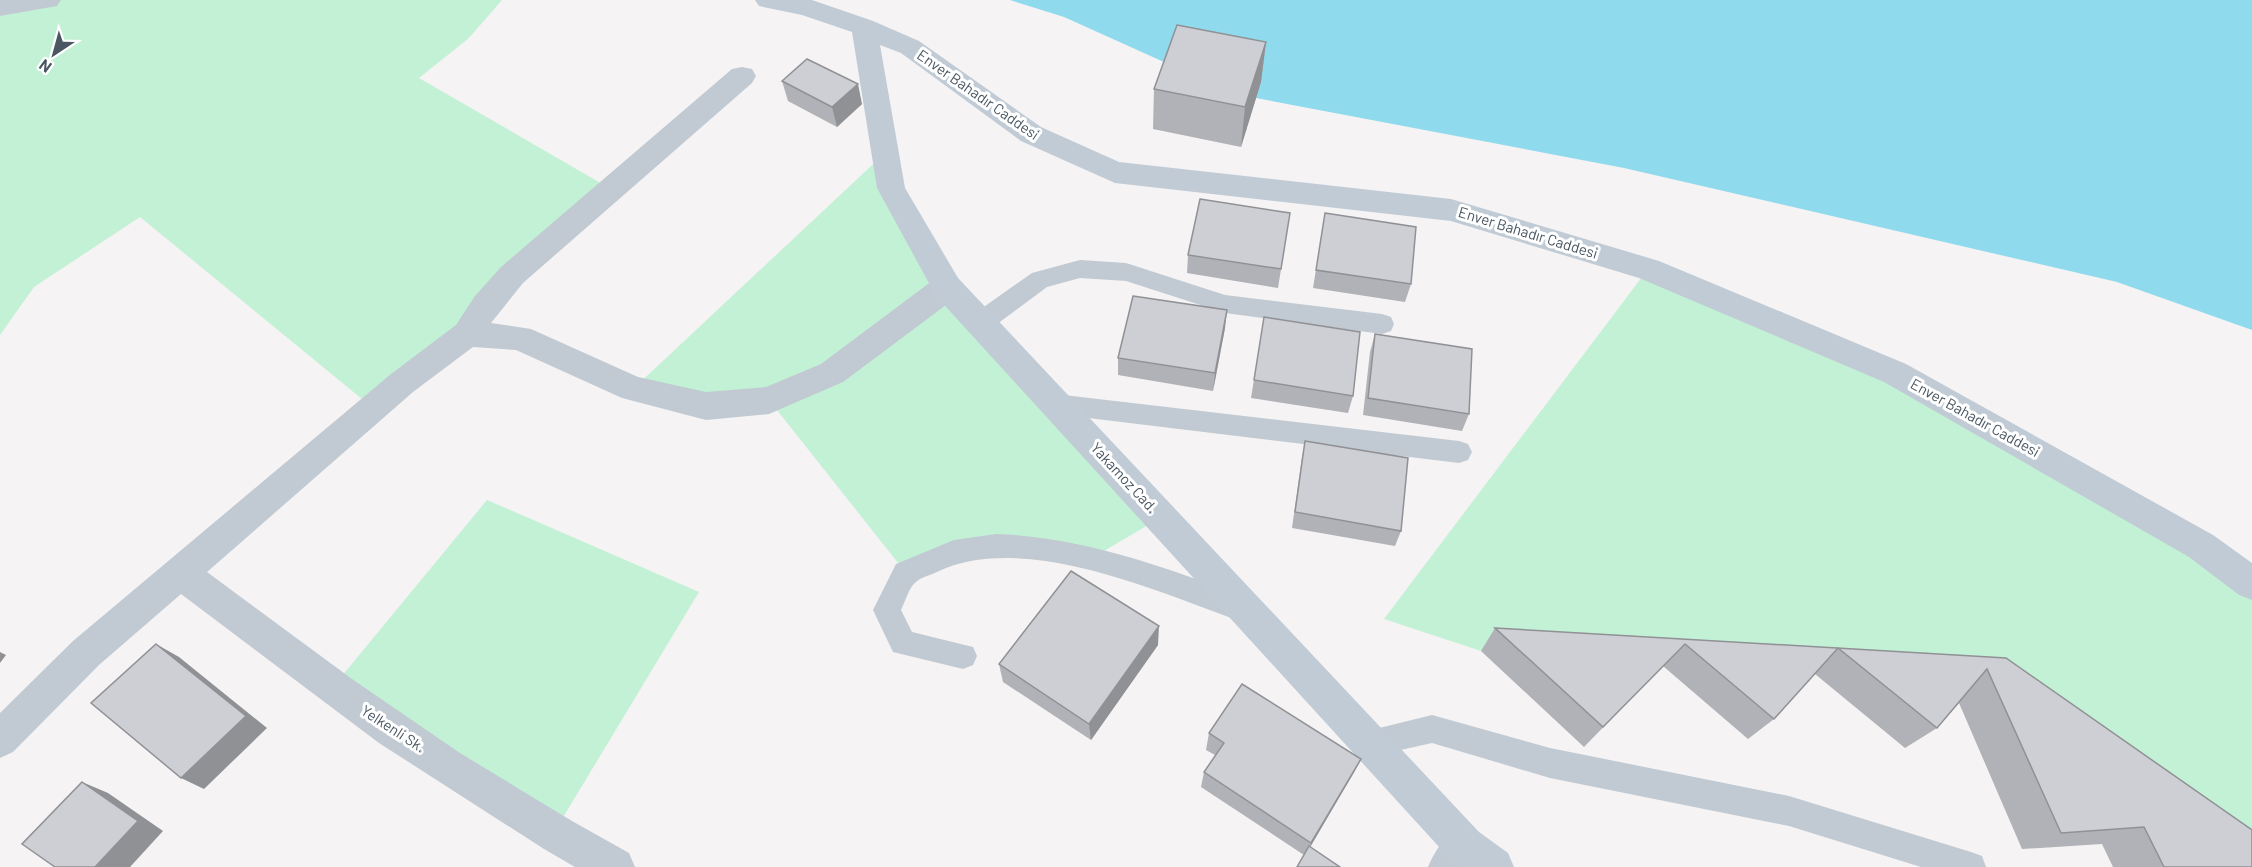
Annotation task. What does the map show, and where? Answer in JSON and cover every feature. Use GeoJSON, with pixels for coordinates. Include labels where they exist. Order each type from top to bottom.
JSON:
{"type":"FeatureCollection","features":[{"type":"Feature","properties":{"kind":"main road","name":"Enver Bahadır Caddesi"},"geometry":{"type":"LineString","coordinates":[[768,0],[806,7],[864,27],[910,47],[1031,134],[1115,172],[1451,210],[1648,269],[1895,373],[2201,546],[2252,584]]}},
{"type":"Feature","properties":{"kind":"main road","name":"Yakamoz Cad."},"geometry":{"type":"LineString","coordinates":[[864,27],[891,188],[947,287],[1369,743],[1469,860]]}},
{"type":"Feature","properties":{"kind":"street"},"geometry":{"type":"LineString","coordinates":[[0,7],[48,0]]}},
{"type":"Feature","properties":{"kind":"street"},"geometry":{"type":"LineString","coordinates":[[0,739],[86,653],[182,574],[402,383],[467,334],[486,305],[512,275],[742,76]]}},
{"type":"Feature","properties":{"kind":"street"},"geometry":{"type":"LineString","coordinates":[[467,334],[520,338],[633,389],[706,406],[768,400],[832,373],[947,287]]}},
{"type":"Feature","properties":{"kind":"street","name":"Yelkenli Sk."},"geometry":{"type":"LineString","coordinates":[[182,574],[342,695],[553,834],[615,867]]}},
{"type":"Feature","properties":{"kind":"lane"},"geometry":{"type":"LineString","coordinates":[[980,323],[1040,280],[1080,269],[1126,272],[1226,304],[1382,324]]}},
{"type":"Feature","properties":{"kind":"lane"},"geometry":{"type":"LineString","coordinates":[[1055,404],[1459,452]]}},
{"type":"Feature","properties":{"kind":"lane"},"geometry":{"type":"LineString","coordinates":[[963,656],[903,643],[887,610],[906,573],[960,550],[1013,546],[1092,558],[1245,610]]}},
{"type":"Feature","properties":{"kind":"lane"},"geometry":{"type":"LineString","coordinates":[[1369,743],[1432,729],[1550,763],[1789,811],[1971,867]]}},
{"type":"Feature","properties":{"kind":"green space"},"geometry":{"type":"Polygon","coordinates":[[[0,0],[502,0],[469,38],[419,78],[611,189],[373,408],[140,217],[34,287],[0,335],[0,0]]]}},
{"type":"Feature","properties":{"kind":"green space"},"geometry":{"type":"Polygon","coordinates":[[[885,153],[947,287],[1160,518],[1092,558],[1013,546],[906,573],[769,400],[633,389],[885,153]]]}},
{"type":"Feature","properties":{"kind":"green space"},"geometry":{"type":"Polygon","coordinates":[[[1648,269],[1895,373],[2252,584],[2252,867],[1971,680],[1481,651],[1384,619],[1648,269]]]}},
{"type":"Feature","properties":{"kind":"green space"},"geometry":{"type":"Polygon","coordinates":[[[487,500],[699,592],[553,834],[332,688],[487,500]]]}},
{"type":"Feature","properties":{"kind":"water"},"geometry":{"type":"Polygon","coordinates":[[[1010,0],[2252,0],[2252,330],[2117,282],[1624,168],[1235,94],[1064,17],[1010,0]]]}},
{"type":"Feature","properties":{"kind":"building"},"geometry":{"type":"Polygon","coordinates":[[[1177,25],[1266,42],[1245,107],[1154,89],[1177,25]]]}},
{"type":"Feature","properties":{"kind":"building"},"geometry":{"type":"Polygon","coordinates":[[[807,59],[858,84],[832,107],[782,81],[807,59]]]}},
{"type":"Feature","properties":{"kind":"building"},"geometry":{"type":"Polygon","coordinates":[[[1200,199],[1290,213],[1281,269],[1188,255],[1200,199]]]}},
{"type":"Feature","properties":{"kind":"building"},"geometry":{"type":"Polygon","coordinates":[[[1325,213],[1416,227],[1411,284],[1316,270],[1325,213]]]}},
{"type":"Feature","properties":{"kind":"building"},"geometry":{"type":"Polygon","coordinates":[[[1133,296],[1227,310],[1215,373],[1118,358],[1133,296]]]}},
{"type":"Feature","properties":{"kind":"building"},"geometry":{"type":"Polygon","coordinates":[[[1264,317],[1360,332],[1353,396],[1254,380],[1264,317]]]}},
{"type":"Feature","properties":{"kind":"building"},"geometry":{"type":"Polygon","coordinates":[[[1375,334],[1472,349],[1469,414],[1368,398],[1375,334]]]}},
{"type":"Feature","properties":{"kind":"building"},"geometry":{"type":"Polygon","coordinates":[[[1305,441],[1408,458],[1401,531],[1295,512],[1305,441]]]}},
{"type":"Feature","properties":{"kind":"building"},"geometry":{"type":"Polygon","coordinates":[[[1071,571],[1159,626],[1089,724],[999,664],[1071,571]]]}},
{"type":"Feature","properties":{"kind":"building"},"geometry":{"type":"Polygon","coordinates":[[[1495,628],[1838,648],[1774,719],[1685,644],[1603,727],[1495,628]]]}},
{"type":"Feature","properties":{"kind":"building"},"geometry":{"type":"Polygon","coordinates":[[[156,644],[246,716],[181,778],[91,703],[156,644]]]}},
{"type":"Feature","properties":{"kind":"building"},"geometry":{"type":"Polygon","coordinates":[[[1838,648],[2006,658],[2252,830],[2252,867],[2164,867],[2144,827],[2061,833],[1987,669],[1937,728],[1838,648]]]}},
{"type":"Feature","properties":{"kind":"building"},"geometry":{"type":"Polygon","coordinates":[[[1242,684],[1361,759],[1311,843],[1204,772],[1224,743],[1209,733],[1242,684]]]}},
{"type":"Feature","properties":{"kind":"building"},"geometry":{"type":"Polygon","coordinates":[[[82,782],[138,821],[95,867],[55,867],[22,844],[82,782]]]}},
{"type":"Feature","properties":{"kind":"building"},"geometry":{"type":"Polygon","coordinates":[[[1309,846],[1340,867],[1297,867],[1309,846]]]}}]}
